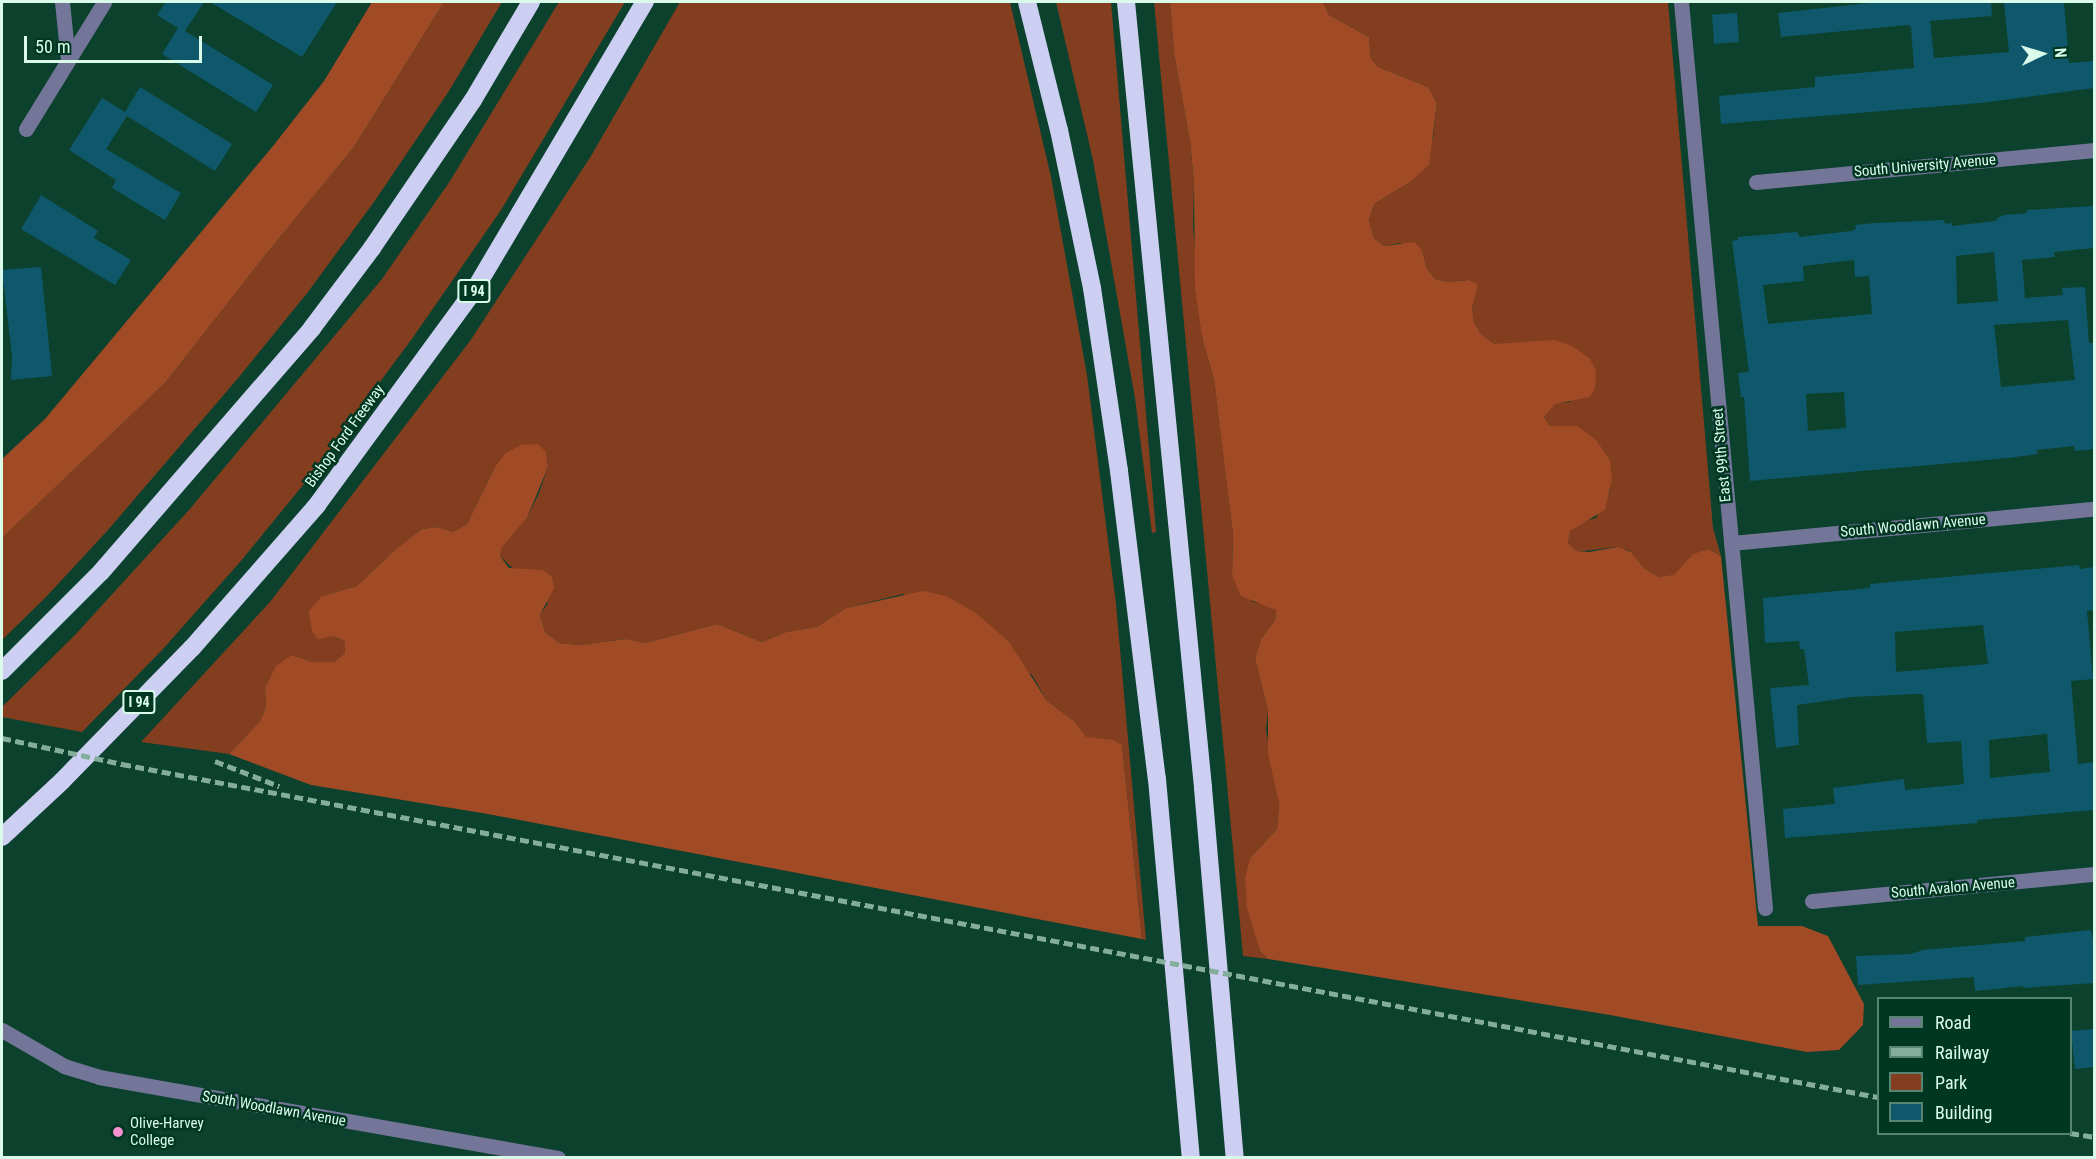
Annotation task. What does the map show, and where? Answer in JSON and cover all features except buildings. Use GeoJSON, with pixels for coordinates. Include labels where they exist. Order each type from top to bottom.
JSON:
{"type":"FeatureCollection","features":[{"type":"Feature","properties":{"kind":"highway"},"geometry":{"type":"LineString","coordinates":[[2,671],[101,572],[312,328],[372,248],[473,100],[531,2]]}},
{"type":"Feature","properties":{"kind":"highway","name":"Bishop Ford Freeway"},"geometry":{"type":"LineString","coordinates":[[2,837],[62,781],[192,648],[271,560],[316,505],[476,289],[645,2]]}},
{"type":"Feature","properties":{"kind":"highway"},"geometry":{"type":"LineString","coordinates":[[1027,2],[1059,130],[1092,288],[1119,471],[1157,779],[1191,1158]]}},
{"type":"Feature","properties":{"kind":"highway"},"geometry":{"type":"LineString","coordinates":[[1126,2],[1203,788],[1235,1158]]}},
{"type":"Feature","properties":{"kind":"street"},"geometry":{"type":"LineString","coordinates":[[62,2],[68,60]]}},
{"type":"Feature","properties":{"kind":"street"},"geometry":{"type":"LineString","coordinates":[[26,129],[104,2]]}},
{"type":"Feature","properties":{"kind":"street","name":"East 99th Street"},"geometry":{"type":"LineString","coordinates":[[1681,2],[1765,908]]}},
{"type":"Feature","properties":{"kind":"street","name":"South University Avenue"},"geometry":{"type":"LineString","coordinates":[[1756,182],[2094,150]]}},
{"type":"Feature","properties":{"kind":"street","name":"South Woodlawn Avenue"},"geometry":{"type":"LineString","coordinates":[[1731,543],[2094,509]]}},
{"type":"Feature","properties":{"kind":"street","name":"South Avalon Avenue"},"geometry":{"type":"LineString","coordinates":[[1812,901],[2094,874]]}},
{"type":"Feature","properties":{"kind":"street","name":"South Woodlawn Avenue"},"geometry":{"type":"LineString","coordinates":[[2,1030],[64,1066],[99,1077],[558,1158]]}},
{"type":"Feature","properties":{"kind":"green space"},"geometry":{"type":"Polygon","coordinates":[[[444,2],[502,2],[449,91],[374,202],[308,292],[239,377],[108,530],[45,598],[2,640],[2,538],[165,383],[354,147],[444,2]]]}},
{"type":"Feature","properties":{"kind":"green space"},"geometry":{"type":"Polygon","coordinates":[[[559,2],[625,2],[501,210],[414,336],[308,479],[240,562],[163,649],[82,732],[2,717],[2,707],[75,635],[189,510],[382,279],[450,181],[559,2]]]}},
{"type":"Feature","properties":{"kind":"green space"},"geometry":{"type":"Polygon","coordinates":[[[680,2],[1010,2],[1051,177],[1087,375],[1116,604],[1146,940],[1142,939],[1122,745],[1086,738],[1074,721],[1047,701],[1032,675],[903,594],[846,608],[817,627],[786,632],[762,642],[717,624],[645,643],[625,639],[580,645],[559,643],[545,632],[540,615],[548,603],[500,556],[501,547],[527,518],[539,493],[548,467],[546,452],[495,467],[467,524],[453,532],[438,527],[422,529],[397,548],[357,586],[322,596],[333,636],[345,641],[345,653],[334,662],[312,662],[292,655],[265,689],[266,707],[260,721],[229,754],[141,742],[270,602],[470,341],[591,156],[680,2]]]}},
{"type":"Feature","properties":{"kind":"green space"},"geometry":{"type":"Polygon","coordinates":[[[1056,2],[1111,2],[1156,532],[1152,533],[1135,398],[1093,160],[1056,2]]]}},
{"type":"Feature","properties":{"kind":"green space"},"geometry":{"type":"Polygon","coordinates":[[[1154,2],[1170,2],[1174,53],[1190,142],[1194,182],[1193,226],[1203,342],[1214,379],[1223,449],[1233,534],[1232,575],[1253,602],[1266,604],[1276,610],[1275,620],[1261,639],[1255,658],[1268,711],[1266,730],[1279,804],[1277,829],[1250,858],[1255,930],[1260,951],[1268,959],[1243,956],[1154,2]]]}},
{"type":"Feature","properties":{"kind":"green space"},"geometry":{"type":"Polygon","coordinates":[[[1323,2],[1668,2],[1713,528],[1721,556],[1708,549],[1694,554],[1674,576],[1659,577],[1644,568],[1630,551],[1617,547],[1576,552],[1568,543],[1570,531],[1581,522],[1596,518],[1610,491],[1610,460],[1577,426],[1550,426],[1544,417],[1555,403],[1571,402],[1516,344],[1494,344],[1481,334],[1474,322],[1472,308],[1477,285],[1468,280],[1448,282],[1435,279],[1426,267],[1423,252],[1400,243],[1384,246],[1374,238],[1369,220],[1374,204],[1410,182],[1433,138],[1437,103],[1428,87],[1378,67],[1371,59],[1369,37],[1329,15],[1323,2]]]}},
{"type":"Feature","properties":{"kind":"shaded area"},"geometry":{"type":"Polygon","coordinates":[[[372,2],[444,2],[354,147],[165,383],[2,538],[2,459],[45,419],[273,146],[324,81],[372,2]]]}},
{"type":"Feature","properties":{"kind":"shaded area"},"geometry":{"type":"Polygon","coordinates":[[[1170,2],[1323,2],[1329,15],[1369,37],[1371,59],[1378,67],[1428,87],[1437,103],[1429,165],[1410,182],[1374,204],[1369,220],[1374,238],[1384,246],[1415,242],[1423,252],[1426,267],[1435,279],[1448,282],[1469,280],[1478,285],[1472,308],[1474,322],[1481,334],[1494,344],[1555,340],[1572,346],[1590,359],[1596,371],[1595,388],[1590,397],[1555,404],[1544,417],[1550,426],[1577,426],[1596,440],[1610,460],[1612,479],[1605,510],[1570,531],[1568,543],[1576,551],[1589,552],[1618,547],[1631,552],[1644,568],[1659,577],[1674,575],[1693,554],[1708,549],[1721,556],[1758,926],[1802,926],[1828,936],[1864,1004],[1863,1025],[1839,1050],[1807,1052],[1610,1015],[1268,959],[1260,951],[1247,908],[1245,879],[1250,858],[1277,829],[1279,804],[1268,753],[1268,711],[1255,658],[1261,639],[1275,620],[1276,610],[1241,596],[1232,575],[1233,534],[1214,379],[1203,342],[1195,289],[1194,182],[1190,142],[1174,53],[1170,2]]]}},
{"type":"Feature","properties":{"kind":"shaded area"},"geometry":{"type":"Polygon","coordinates":[[[538,444],[546,452],[548,467],[527,518],[502,547],[500,556],[509,568],[543,570],[552,577],[554,588],[540,615],[545,632],[559,643],[580,645],[626,639],[645,643],[717,624],[762,642],[786,632],[817,627],[846,608],[923,591],[946,596],[976,613],[1009,642],[1047,701],[1074,721],[1086,737],[1113,740],[1122,745],[1142,939],[488,814],[311,785],[229,754],[260,721],[266,707],[265,689],[276,666],[292,655],[312,662],[334,662],[345,653],[345,641],[333,636],[318,639],[312,631],[309,611],[322,596],[357,586],[397,548],[422,529],[438,527],[453,532],[467,524],[495,467],[506,453],[521,445],[538,444]]]}},
{"type":"Feature","properties":{"kind":"railway"},"geometry":{"type":"LineString","coordinates":[[2,738],[122,764],[1877,1097]]}},
{"type":"Feature","properties":{"kind":"railway"},"geometry":{"type":"LineString","coordinates":[[215,761],[279,786]]}},
{"type":"Feature","properties":{"kind":"railway"},"geometry":{"type":"LineString","coordinates":[[2072,1133],[2094,1137]]}},
{"type":"Feature","properties":{"kind":"place","name":"Olive-Harvey College"},"geometry":{"type":"Point","coordinates":[118,1132]}}]}
